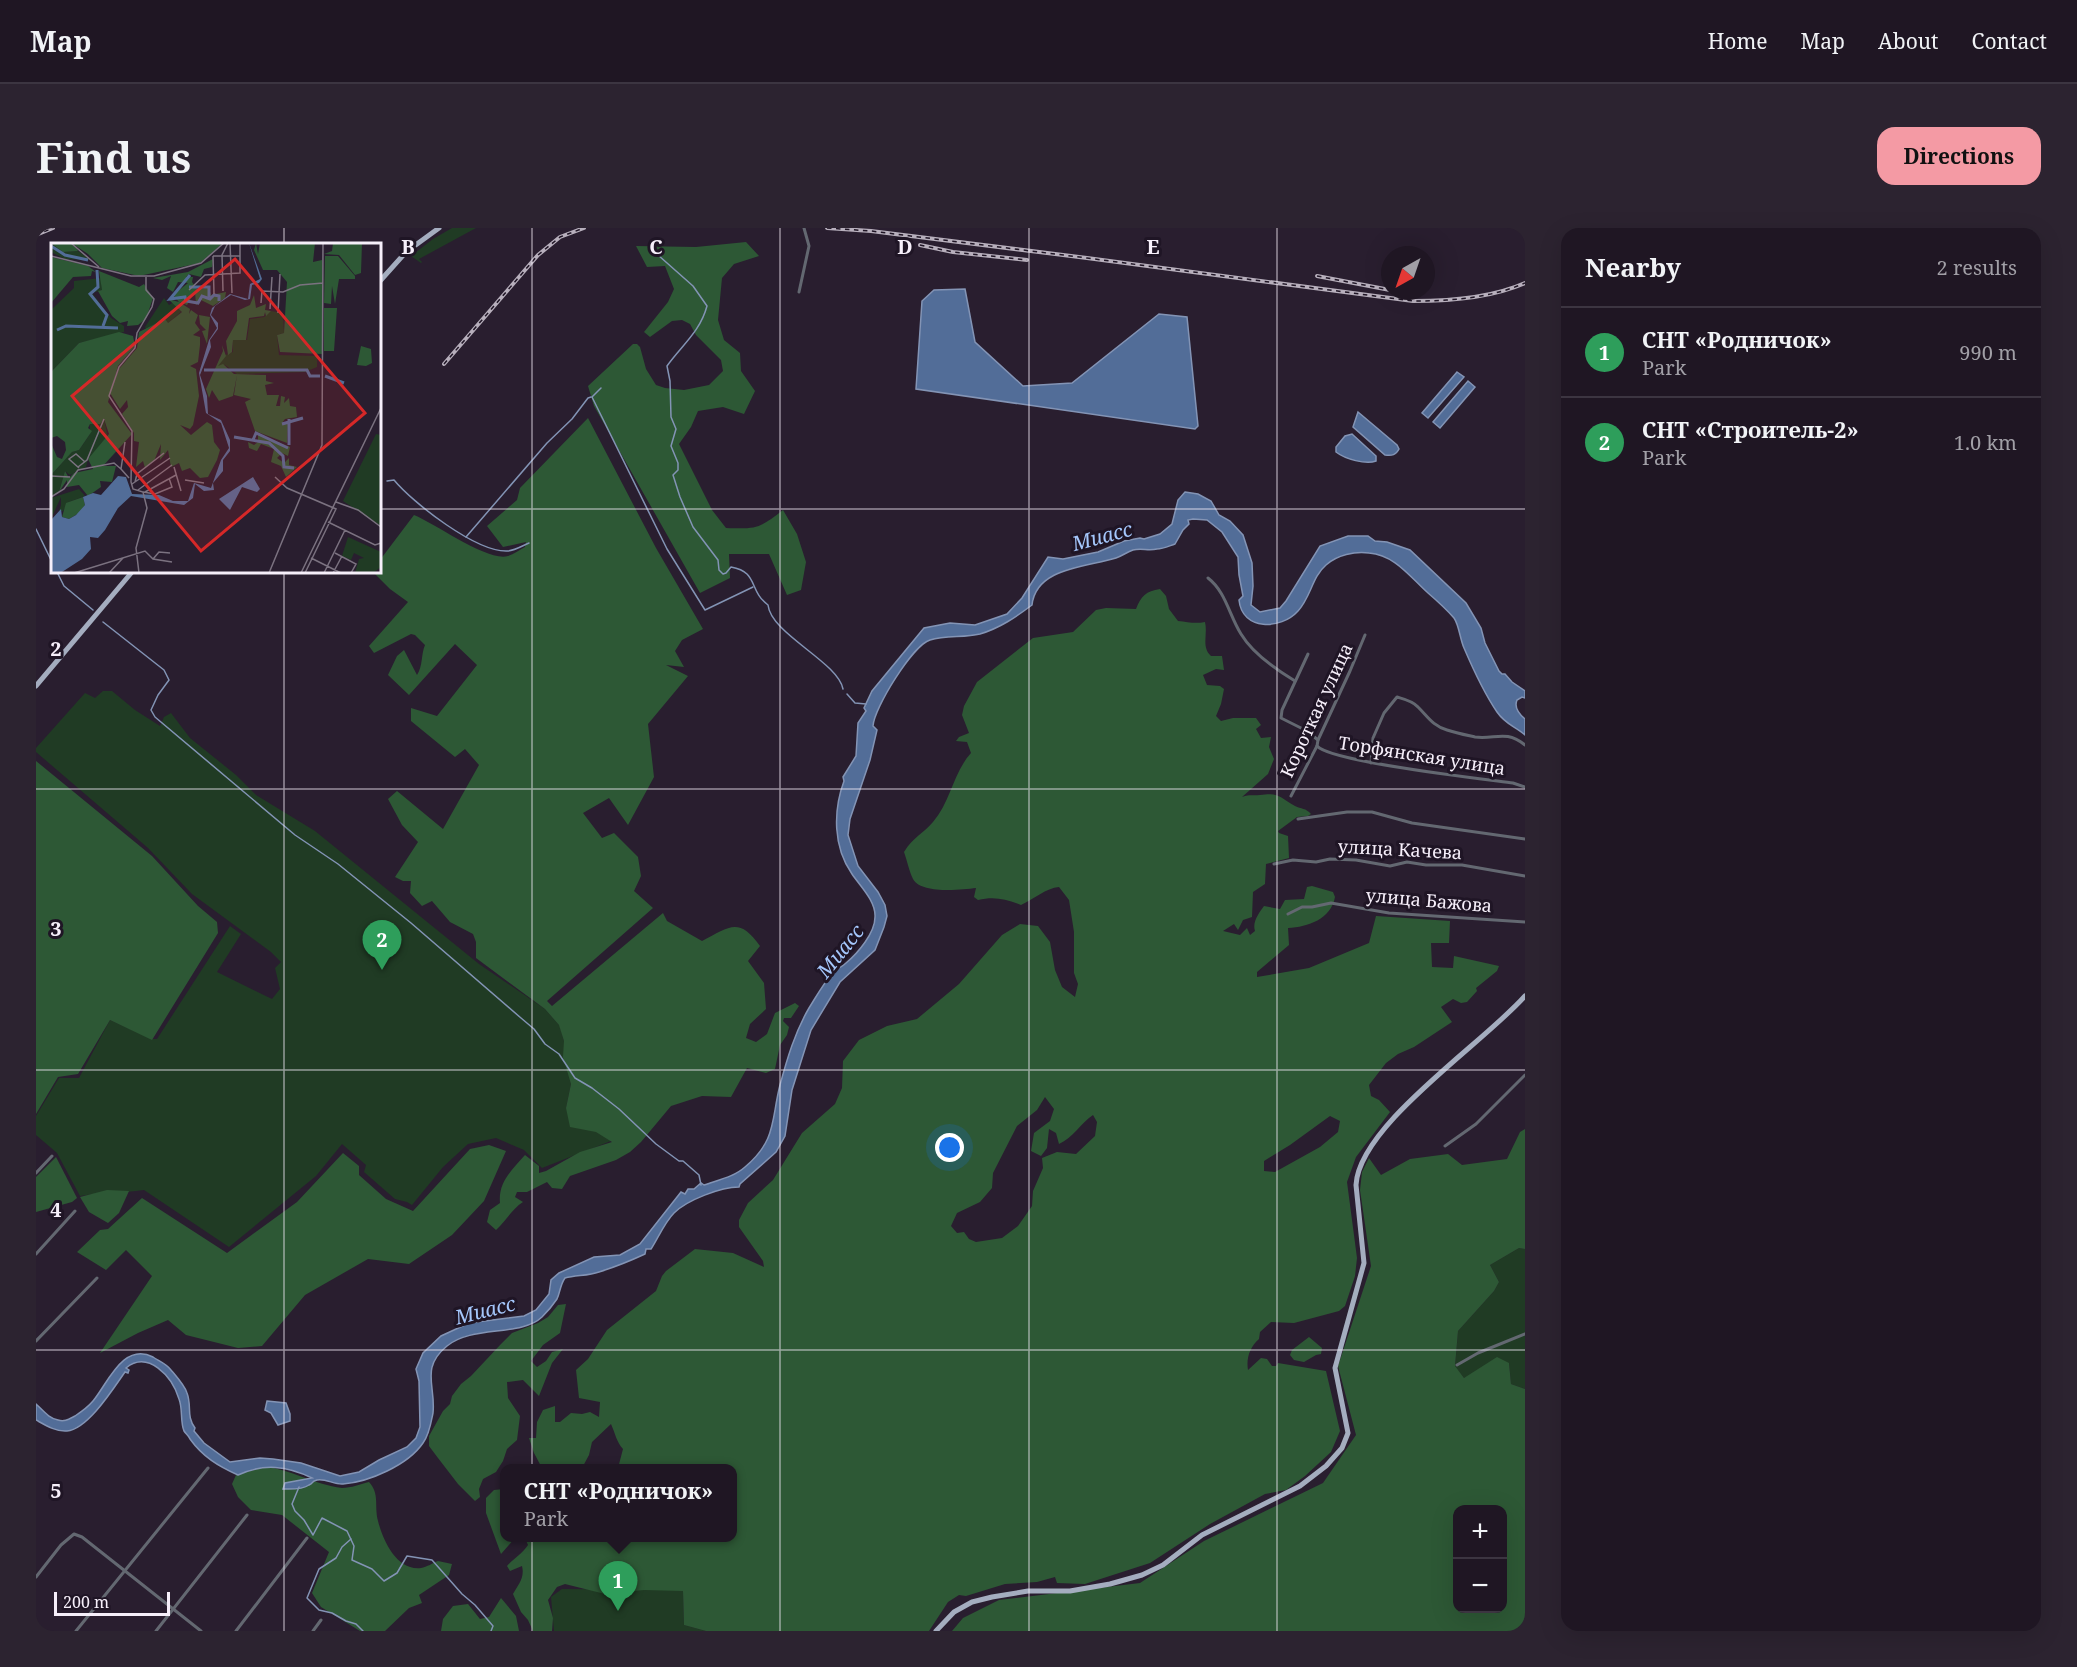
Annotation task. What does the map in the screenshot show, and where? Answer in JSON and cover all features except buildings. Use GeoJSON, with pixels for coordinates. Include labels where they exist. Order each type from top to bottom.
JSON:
{"type":"FeatureCollection","features":[{"type":"Feature","properties":{"kind":"main road"},"geometry":{"type":"LineString","coordinates":[[381,280],[406,252],[440,228]]}},
{"type":"Feature","properties":{"kind":"main road"},"geometry":{"type":"LineString","coordinates":[[36,686],[131,573]]}},
{"type":"Feature","properties":{"kind":"main road"},"geometry":{"type":"LineString","coordinates":[[936,1631],[954,1612],[972,1602],[992,1596],[1028,1591],[1070,1591],[1110,1584],[1142,1575],[1163,1565],[1202,1534],[1300,1486],[1326,1466],[1342,1448],[1348,1433],[1335,1368],[1364,1263],[1356,1177],[1368,1152],[1395,1117],[1525,996]]}},
{"type":"Feature","properties":{"kind":"street"},"geometry":{"type":"LineString","coordinates":[[799,292],[809,246],[804,228]]}},
{"type":"Feature","properties":{"kind":"street"},"geometry":{"type":"LineString","coordinates":[[1208,578],[1218,586],[1241,634],[1256,653],[1295,681],[1308,654]]}},
{"type":"Feature","properties":{"kind":"street","name":"Короткая улица"},"geometry":{"type":"LineString","coordinates":[[1291,796],[1317,746],[1365,635]]}},
{"type":"Feature","properties":{"kind":"street","name":"Торфянская улица"},"geometry":{"type":"LineString","coordinates":[[1295,681],[1282,710],[1281,718],[1307,731],[1318,740]]}},
{"type":"Feature","properties":{"kind":"street"},"geometry":{"type":"LineString","coordinates":[[1371,763],[1373,738],[1384,713],[1397,697],[1412,702],[1430,721],[1446,730],[1477,737],[1500,735],[1518,739],[1525,745]]}},
{"type":"Feature","properties":{"kind":"street","name":"Торфянская улица"},"geometry":{"type":"LineString","coordinates":[[1317,746],[1321,751],[1371,763],[1525,786]]}},
{"type":"Feature","properties":{"kind":"street"},"geometry":{"type":"LineString","coordinates":[[1298,819],[1347,812],[1372,812],[1412,823],[1525,839]]}},
{"type":"Feature","properties":{"kind":"street","name":"улица Качева"},"geometry":{"type":"LineString","coordinates":[[1274,864],[1293,860],[1316,862],[1330,859],[1356,860],[1390,866],[1407,862],[1426,865],[1462,865],[1525,876]]}},
{"type":"Feature","properties":{"kind":"street","name":"улица Бажова"},"geometry":{"type":"LineString","coordinates":[[1288,914],[1302,907],[1331,903],[1389,913],[1525,922]]}},
{"type":"Feature","properties":{"kind":"street"},"geometry":{"type":"LineString","coordinates":[[1445,1146],[1476,1124],[1525,1075]]}},
{"type":"Feature","properties":{"kind":"street"},"geometry":{"type":"LineString","coordinates":[[36,1173],[52,1155]]}},
{"type":"Feature","properties":{"kind":"street"},"geometry":{"type":"LineString","coordinates":[[36,1254],[75,1211]]}},
{"type":"Feature","properties":{"kind":"street"},"geometry":{"type":"LineString","coordinates":[[36,1341],[97,1278]]}},
{"type":"Feature","properties":{"kind":"street"},"geometry":{"type":"LineString","coordinates":[[1457,1365],[1478,1353],[1525,1334]]}},
{"type":"Feature","properties":{"kind":"street"},"geometry":{"type":"LineString","coordinates":[[76,1631],[208,1468]]}},
{"type":"Feature","properties":{"kind":"street"},"geometry":{"type":"LineString","coordinates":[[156,1631],[247,1515]]}},
{"type":"Feature","properties":{"kind":"street"},"geometry":{"type":"LineString","coordinates":[[36,1577],[61,1545],[74,1534],[126,1570],[201,1631]]}},
{"type":"Feature","properties":{"kind":"street"},"geometry":{"type":"LineString","coordinates":[[236,1631],[307,1538]]}},
{"type":"Feature","properties":{"kind":"street"},"geometry":{"type":"LineString","coordinates":[[313,1631],[321,1620]]}},
{"type":"Feature","properties":{"kind":"green space"},"geometry":{"type":"Polygon","coordinates":[[[452,228],[476,228],[419,259],[421,263],[411,256],[433,239],[452,228]]]}},
{"type":"Feature","properties":{"kind":"green space"},"geometry":{"type":"Polygon","coordinates":[[[746,242],[759,256],[734,264],[722,278],[718,320],[724,340],[740,353],[741,371],[755,391],[744,414],[723,407],[698,411],[691,427],[679,444],[712,510],[726,528],[757,526],[783,510],[797,534],[806,562],[801,590],[787,595],[769,554],[729,554],[730,578],[700,593],[594,406],[588,386],[633,344],[640,347],[646,369],[656,385],[684,390],[709,385],[723,371],[721,360],[696,335],[690,324],[682,320],[672,321],[650,337],[644,332],[668,302],[674,289],[665,266],[647,267],[636,246],[696,247],[746,242]]]}},
{"type":"Feature","properties":{"kind":"green space"},"geometry":{"type":"Polygon","coordinates":[[[588,418],[656,548],[703,629],[682,640],[675,651],[684,667],[666,665],[688,676],[648,724],[654,777],[628,825],[609,798],[583,813],[602,838],[614,833],[638,857],[641,876],[634,891],[653,908],[547,1001],[552,1006],[663,913],[667,921],[702,941],[733,927],[746,931],[760,946],[748,961],[764,983],[766,1009],[750,1024],[746,1038],[756,1042],[767,1034],[775,1013],[795,1003],[799,1006],[791,1018],[784,1018],[783,1021],[789,1027],[780,1045],[775,1069],[766,1073],[747,1068],[731,1097],[702,1096],[671,1106],[630,1152],[616,1160],[570,1176],[562,1189],[552,1188],[547,1182],[527,1192],[517,1192],[515,1197],[523,1202],[496,1230],[487,1222],[490,1210],[500,1203],[504,1183],[525,1155],[539,1166],[539,1173],[580,1152],[612,1142],[596,1132],[570,1127],[566,1108],[571,1084],[563,1057],[564,1041],[559,1025],[545,1009],[476,958],[476,942],[473,934],[450,922],[432,901],[422,906],[410,893],[411,881],[403,881],[395,877],[418,842],[402,825],[388,799],[397,791],[443,829],[479,765],[465,749],[455,757],[411,721],[411,708],[437,716],[477,665],[455,644],[409,695],[388,675],[397,656],[404,650],[417,675],[425,645],[411,634],[374,653],[369,646],[408,602],[374,573],[381,573],[381,559],[414,515],[475,548],[499,556],[508,556],[525,547],[526,542],[503,547],[487,526],[517,500],[520,488],[588,418]]]}},
{"type":"Feature","properties":{"kind":"green space"},"geometry":{"type":"Polygon","coordinates":[[[1160,589],[1166,596],[1169,609],[1178,621],[1205,622],[1206,649],[1211,656],[1222,656],[1224,670],[1216,669],[1203,675],[1207,685],[1220,686],[1224,689],[1216,716],[1221,721],[1233,718],[1256,718],[1261,725],[1256,729],[1261,738],[1271,737],[1269,747],[1274,759],[1268,774],[1242,797],[1275,795],[1311,814],[1297,817],[1278,831],[1288,836],[1289,858],[1266,864],[1265,884],[1253,892],[1252,917],[1243,920],[1238,930],[1234,924],[1223,931],[1240,935],[1247,928],[1250,935],[1255,931],[1255,921],[1264,906],[1280,909],[1285,900],[1304,899],[1307,887],[1312,886],[1333,892],[1335,897],[1329,911],[1318,920],[1311,924],[1288,928],[1289,945],[1257,972],[1257,977],[1309,968],[1369,943],[1376,916],[1450,921],[1449,943],[1431,943],[1432,967],[1453,968],[1454,956],[1499,966],[1497,971],[1476,988],[1477,991],[1467,1002],[1461,1003],[1453,999],[1441,1007],[1452,1022],[1386,1063],[1369,1085],[1371,1096],[1379,1100],[1390,1112],[1356,1157],[1347,1182],[1357,1258],[1355,1276],[1345,1306],[1339,1311],[1294,1323],[1271,1322],[1260,1332],[1259,1339],[1249,1353],[1248,1370],[1261,1358],[1267,1359],[1272,1366],[1278,1363],[1326,1371],[1340,1431],[1331,1452],[1286,1490],[1265,1494],[1210,1524],[1150,1563],[1085,1584],[1057,1583],[1055,1577],[1037,1582],[1005,1584],[966,1596],[959,1595],[948,1602],[929,1631],[706,1631],[684,1625],[683,1591],[644,1590],[605,1594],[565,1584],[557,1587],[548,1600],[553,1618],[552,1631],[533,1631],[513,1594],[522,1578],[522,1566],[510,1571],[507,1566],[528,1545],[527,1542],[737,1542],[737,1464],[619,1464],[623,1449],[611,1424],[592,1442],[584,1464],[540,1464],[529,1438],[536,1438],[537,1422],[543,1410],[555,1406],[555,1422],[560,1422],[571,1413],[590,1412],[599,1417],[600,1402],[579,1398],[576,1370],[588,1359],[607,1330],[656,1291],[666,1271],[695,1249],[733,1253],[764,1267],[763,1261],[739,1227],[739,1220],[748,1203],[773,1180],[802,1133],[835,1104],[842,1088],[843,1061],[859,1040],[887,1026],[917,1019],[959,984],[1002,935],[1020,924],[1038,926],[1050,942],[1055,970],[1062,987],[1075,997],[1078,984],[1074,973],[1074,932],[1069,900],[1059,887],[1021,905],[1000,899],[978,900],[974,897],[976,888],[942,890],[917,884],[913,879],[904,852],[939,814],[960,769],[971,753],[967,742],[956,741],[959,737],[969,733],[962,715],[964,706],[977,682],[1033,638],[1073,632],[1096,610],[1136,609],[1148,593],[1160,589]],[[1045,1097],[1037,1110],[1017,1126],[993,1173],[992,1188],[980,1202],[957,1213],[951,1226],[957,1233],[964,1232],[969,1239],[976,1242],[1002,1238],[1018,1226],[1032,1206],[1033,1191],[1043,1168],[1042,1158],[1057,1152],[1076,1154],[1095,1136],[1097,1122],[1093,1115],[1069,1138],[1059,1144],[1056,1133],[1049,1129],[1047,1148],[1041,1156],[1031,1151],[1034,1133],[1050,1121],[1054,1109],[1045,1097]],[[1330,1116],[1264,1161],[1264,1171],[1275,1172],[1320,1147],[1338,1132],[1340,1121],[1330,1116]]]}},
{"type":"Feature","properties":{"kind":"green space"},"geometry":{"type":"Polygon","coordinates":[[[103,691],[112,691],[135,710],[160,726],[164,717],[171,713],[190,738],[236,775],[256,795],[315,831],[479,964],[545,1009],[560,1026],[564,1041],[571,1084],[566,1108],[611,1141],[542,1168],[524,1150],[496,1138],[468,1144],[443,1167],[412,1205],[395,1199],[364,1172],[366,1165],[342,1144],[316,1176],[229,1247],[144,1190],[80,1196],[57,1153],[36,1135],[36,1116],[59,1078],[79,1078],[110,1020],[152,1039],[157,1039],[230,926],[241,934],[217,972],[272,999],[280,989],[275,968],[281,962],[271,952],[192,894],[148,848],[36,752],[36,748],[85,693],[95,698],[103,691]]]}},
{"type":"Feature","properties":{"kind":"green space"},"geometry":{"type":"Polygon","coordinates":[[[36,761],[152,856],[198,906],[217,922],[218,933],[152,1040],[110,1020],[78,1074],[58,1077],[36,1114],[36,761]]]}},
{"type":"Feature","properties":{"kind":"green space"},"geometry":{"type":"Polygon","coordinates":[[[1525,1129],[1525,1249],[1519,1248],[1490,1265],[1499,1282],[1494,1291],[1458,1331],[1455,1366],[1464,1378],[1497,1357],[1509,1363],[1511,1384],[1525,1389],[1525,1631],[952,1631],[963,1618],[999,1600],[1140,1583],[1204,1541],[1323,1483],[1356,1435],[1338,1366],[1371,1266],[1360,1190],[1362,1172],[1369,1158],[1381,1175],[1410,1159],[1448,1154],[1462,1165],[1507,1159],[1520,1132],[1525,1129]]]}},
{"type":"Feature","properties":{"kind":"green space"},"geometry":{"type":"Polygon","coordinates":[[[489,1145],[506,1151],[484,1201],[452,1235],[409,1264],[368,1259],[305,1295],[262,1346],[238,1348],[186,1335],[168,1320],[100,1353],[152,1276],[126,1250],[106,1270],[77,1252],[100,1230],[108,1229],[142,1198],[227,1253],[297,1202],[343,1153],[359,1166],[359,1175],[386,1199],[413,1211],[470,1149],[489,1145]]]}},
{"type":"Feature","properties":{"kind":"green space"},"geometry":{"type":"Polygon","coordinates":[[[56,1157],[77,1198],[72,1202],[36,1212],[36,1177],[56,1157]]]}},
{"type":"Feature","properties":{"kind":"green space"},"geometry":{"type":"Polygon","coordinates":[[[107,1190],[129,1191],[119,1213],[108,1223],[89,1212],[80,1197],[107,1190]]]}},
{"type":"Feature","properties":{"kind":"green space"},"geometry":{"type":"Polygon","coordinates":[[[1519,1248],[1525,1249],[1525,1389],[1511,1384],[1509,1363],[1464,1378],[1455,1367],[1458,1331],[1494,1291],[1499,1282],[1490,1265],[1519,1248]]]}},
{"type":"Feature","properties":{"kind":"green space"},"geometry":{"type":"Polygon","coordinates":[[[566,1304],[560,1333],[543,1345],[531,1361],[537,1367],[546,1361],[552,1352],[563,1349],[552,1363],[539,1396],[523,1380],[507,1382],[508,1398],[520,1416],[517,1440],[507,1449],[496,1472],[483,1479],[479,1489],[480,1497],[475,1501],[458,1484],[429,1446],[429,1436],[461,1384],[512,1333],[548,1317],[558,1305],[566,1304]]]}},
{"type":"Feature","properties":{"kind":"green space"},"geometry":{"type":"Polygon","coordinates":[[[1309,1337],[1322,1348],[1321,1354],[1304,1362],[1294,1360],[1290,1355],[1292,1350],[1309,1337]]]}},
{"type":"Feature","properties":{"kind":"green space"},"geometry":{"type":"Polygon","coordinates":[[[265,1467],[342,1488],[369,1482],[376,1495],[380,1529],[387,1545],[398,1560],[412,1568],[421,1568],[438,1561],[452,1564],[449,1575],[419,1595],[422,1603],[409,1608],[385,1631],[360,1631],[321,1607],[312,1593],[329,1552],[282,1515],[251,1510],[238,1497],[232,1484],[236,1475],[265,1467]]]}},
{"type":"Feature","properties":{"kind":"green space"},"geometry":{"type":"Polygon","coordinates":[[[500,1489],[500,1542],[512,1542],[501,1554],[486,1513],[486,1498],[494,1490],[500,1489]]]}},
{"type":"Feature","properties":{"kind":"green space"},"geometry":{"type":"Polygon","coordinates":[[[562,1589],[683,1590],[684,1625],[706,1631],[554,1631],[551,1597],[562,1589]]]}},
{"type":"Feature","properties":{"kind":"green space"},"geometry":{"type":"Polygon","coordinates":[[[501,1598],[516,1616],[519,1631],[441,1631],[443,1619],[453,1606],[468,1604],[480,1619],[489,1617],[501,1598]]]}},
{"type":"Feature","properties":{"kind":"water"},"geometry":{"type":"Polygon","coordinates":[[[965,289],[975,342],[1023,386],[1072,383],[1159,314],[1187,317],[1198,426],[1195,429],[916,389],[922,301],[934,290],[965,289]]]}},
{"type":"Feature","properties":{"kind":"water"},"geometry":{"type":"Polygon","coordinates":[[[1457,372],[1464,377],[1428,418],[1422,413],[1457,372]]]}},
{"type":"Feature","properties":{"kind":"water"},"geometry":{"type":"Polygon","coordinates":[[[1468,381],[1475,387],[1440,428],[1433,422],[1468,381]]]}},
{"type":"Feature","properties":{"kind":"water"},"geometry":{"type":"Polygon","coordinates":[[[1358,412],[1397,445],[1399,449],[1397,453],[1385,455],[1353,427],[1358,412]]]}},
{"type":"Feature","properties":{"kind":"water"},"geometry":{"type":"Polygon","coordinates":[[[1352,434],[1376,456],[1376,461],[1356,461],[1336,452],[1336,447],[1345,436],[1352,434]]]}},
{"type":"Feature","properties":{"kind":"water","name":"Миасс"},"geometry":{"type":"Polygon","coordinates":[[[1185,492],[1198,494],[1211,501],[1219,515],[1230,521],[1243,535],[1252,563],[1251,605],[1260,612],[1280,608],[1320,546],[1348,536],[1368,536],[1375,541],[1387,542],[1410,550],[1466,603],[1481,628],[1485,643],[1499,671],[1525,691],[1525,698],[1517,700],[1516,705],[1519,713],[1525,719],[1525,735],[1504,720],[1492,705],[1467,656],[1454,618],[1402,568],[1387,558],[1352,553],[1330,562],[1321,570],[1298,611],[1282,622],[1273,624],[1255,622],[1242,610],[1239,600],[1243,596],[1238,557],[1222,532],[1207,520],[1188,520],[1189,524],[1175,544],[1154,550],[1133,550],[1116,558],[1053,576],[1036,592],[1032,605],[1001,625],[980,634],[936,638],[923,644],[887,692],[875,717],[873,726],[877,730],[870,760],[850,819],[848,835],[858,866],[885,905],[887,916],[884,927],[875,950],[840,982],[811,1030],[792,1090],[785,1136],[776,1152],[739,1187],[723,1189],[687,1203],[674,1213],[651,1249],[646,1249],[645,1254],[595,1273],[565,1278],[558,1297],[542,1317],[533,1323],[522,1327],[469,1335],[447,1346],[439,1354],[431,1370],[433,1413],[425,1440],[416,1451],[398,1465],[364,1480],[340,1484],[320,1480],[303,1488],[283,1489],[285,1483],[312,1478],[284,1469],[257,1469],[238,1475],[224,1468],[200,1451],[184,1431],[176,1390],[165,1374],[151,1364],[143,1362],[134,1363],[126,1368],[129,1370],[128,1373],[125,1372],[107,1398],[75,1429],[59,1430],[36,1420],[36,1404],[48,1416],[60,1421],[75,1416],[93,1401],[117,1367],[133,1355],[142,1354],[165,1364],[178,1378],[187,1393],[194,1431],[204,1443],[230,1462],[260,1458],[273,1459],[301,1463],[340,1476],[359,1472],[407,1447],[416,1438],[420,1427],[419,1381],[416,1369],[423,1353],[441,1336],[469,1323],[524,1316],[536,1310],[549,1294],[551,1280],[559,1273],[594,1257],[620,1255],[640,1244],[681,1192],[685,1194],[688,1189],[694,1189],[701,1183],[704,1185],[736,1173],[763,1148],[771,1129],[789,1056],[804,1017],[829,978],[851,959],[865,942],[874,923],[873,905],[846,863],[838,841],[837,829],[838,804],[843,777],[856,756],[858,723],[866,711],[864,708],[872,691],[924,628],[950,623],[975,625],[1007,614],[1022,598],[1048,557],[1063,559],[1098,552],[1124,541],[1144,539],[1160,534],[1172,524],[1178,500],[1185,492]]]}},
{"type":"Feature","properties":{"kind":"water"},"geometry":{"type":"Polygon","coordinates":[[[267,1401],[286,1403],[290,1421],[278,1425],[271,1413],[265,1410],[267,1401]]]}},
{"type":"Feature","properties":{"kind":"waterway"},"geometry":{"type":"LineString","coordinates":[[658,255],[693,286],[707,306],[695,331],[667,366],[670,381],[671,417],[676,429],[671,446],[678,463],[678,470],[673,475],[680,497],[693,527],[718,560],[719,570],[723,574],[731,567],[746,573],[780,627],[830,669],[843,689]]}},
{"type":"Feature","properties":{"kind":"waterway"},"geometry":{"type":"LineString","coordinates":[[601,388],[592,397],[667,549],[705,610],[753,587]]}},
{"type":"Feature","properties":{"kind":"waterway"},"geometry":{"type":"LineString","coordinates":[[466,537],[547,443],[591,397]]}},
{"type":"Feature","properties":{"kind":"waterway"},"geometry":{"type":"LineString","coordinates":[[387,481],[394,480],[430,513],[479,544],[507,551],[529,543]]}},
{"type":"Feature","properties":{"kind":"waterway"},"geometry":{"type":"LineString","coordinates":[[36,529],[51,560]]}},
{"type":"Feature","properties":{"kind":"waterway"},"geometry":{"type":"LineString","coordinates":[[58,573],[64,586],[93,610]]}},
{"type":"Feature","properties":{"kind":"waterway"},"geometry":{"type":"LineString","coordinates":[[103,622],[164,670],[169,680],[151,710],[155,717],[295,835],[338,864],[411,923],[534,1029],[545,1044],[559,1054],[575,1078],[619,1109],[656,1144],[679,1161],[683,1161],[699,1175],[701,1185]]}},
{"type":"Feature","properties":{"kind":"waterway"},"geometry":{"type":"LineString","coordinates":[[847,694],[855,703],[866,704]]}},
{"type":"Feature","properties":{"kind":"waterway"},"geometry":{"type":"LineString","coordinates":[[299,1487],[292,1504],[313,1535],[322,1518],[347,1531],[354,1546],[352,1560],[372,1569],[384,1581],[397,1573],[407,1556],[432,1560],[493,1626],[491,1631]]}},
{"type":"Feature","properties":{"kind":"waterway"},"geometry":{"type":"LineString","coordinates":[[351,1539],[342,1547],[336,1558],[319,1569],[307,1598],[319,1610],[356,1624],[363,1631]]}},
{"type":"Feature","properties":{"kind":"railway"},"geometry":{"type":"LineString","coordinates":[[36,235],[53,228]]}},
{"type":"Feature","properties":{"kind":"railway"},"geometry":{"type":"LineString","coordinates":[[444,364],[538,255],[560,237],[584,228]]}},
{"type":"Feature","properties":{"kind":"railway"},"geometry":{"type":"LineString","coordinates":[[827,228],[871,231],[1413,301],[1470,298],[1525,283]]}},
{"type":"Feature","properties":{"kind":"railway"},"geometry":{"type":"LineString","coordinates":[[920,245],[953,252],[1027,260]]}},
{"type":"Feature","properties":{"kind":"railway"},"geometry":{"type":"LineString","coordinates":[[1317,276],[1381,288]]}},
{"type":"Feature","properties":{"kind":"place","name":"СНТ «Строитель-2»"},"geometry":{"type":"Point","coordinates":[382,970]}},
{"type":"Feature","properties":{"kind":"place","name":"СНТ «Родничок»"},"geometry":{"type":"Point","coordinates":[618,1611]}}]}
